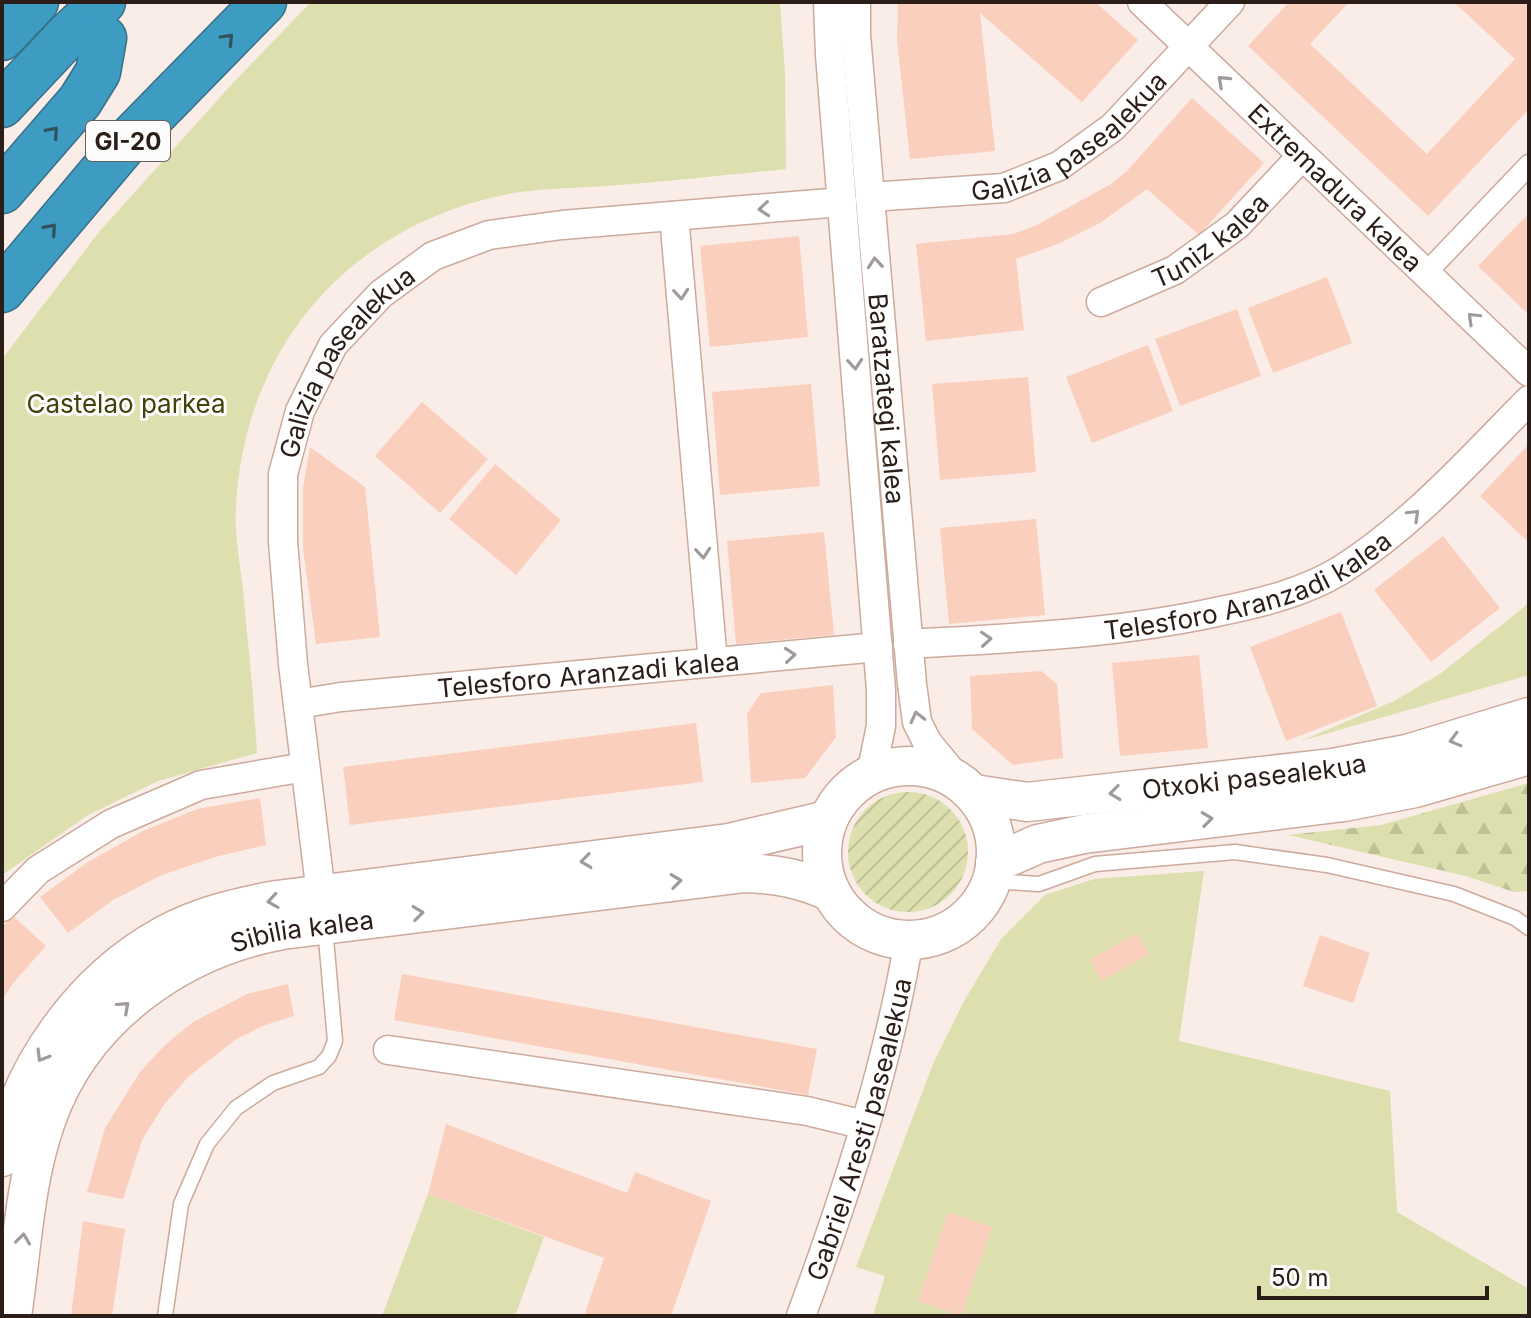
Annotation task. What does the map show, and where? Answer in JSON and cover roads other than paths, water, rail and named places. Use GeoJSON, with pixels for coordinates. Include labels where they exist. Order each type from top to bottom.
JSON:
{"type":"FeatureCollection","features":[{"type":"Feature","properties":{"kind":"highway"},"geometry":{"type":"LineString","coordinates":[[2,38],[36,2]]}},
{"type":"Feature","properties":{"kind":"highway","name":"GI-20"},"geometry":{"type":"LineString","coordinates":[[2,290],[125,144],[264,2]]}},
{"type":"Feature","properties":{"kind":"highway"},"geometry":{"type":"LineString","coordinates":[[2,105],[68,35],[104,20],[98,72],[80,101],[2,191]]}},
{"type":"Feature","properties":{"kind":"main road","name":"Otxoki pasealekua"},"geometry":{"type":"LineString","coordinates":[[966,788],[1003,801],[1027,802],[1333,768],[1407,754],[1529,717]]}},
{"type":"Feature","properties":{"kind":"main road","name":"Otxoki pasealekua"},"geometry":{"type":"LineString","coordinates":[[993,872],[1038,844],[1084,834],[1344,802],[1415,788],[1529,755]]}},
{"type":"Feature","properties":{"kind":"main road"},"geometry":{"type":"LineString","coordinates":[[910,766],[933,769],[966,788],[987,815],[995,838],[993,872],[983,898],[962,921],[944,933],[909,940],[892,939],[868,931],[841,909],[823,870],[822,845],[828,820],[843,795],[871,774],[883,769],[910,766]]}},
{"type":"Feature","properties":{"kind":"main road","name":"Sibilia kalea"},"geometry":{"type":"LineString","coordinates":[[12,1316],[37,1150],[47,1117],[66,1077],[87,1045],[118,1011],[155,980],[183,963],[323,910],[729,843],[828,820]]}},
{"type":"Feature","properties":{"kind":"main road","name":"Sibilia kalea"},"geometry":{"type":"LineString","coordinates":[[2,1157],[17,1103],[54,1037],[94,989],[165,935],[207,917],[243,906],[323,910],[745,873],[775,874],[805,880],[831,892]]}},
{"type":"Feature","properties":{"kind":"street","name":"Baratzategi kalea"},"geometry":{"type":"LineString","coordinates":[[856,2],[856,35],[917,722],[927,742],[966,788]]}},
{"type":"Feature","properties":{"kind":"street","name":"Extremadura kalea"},"geometry":{"type":"LineString","coordinates":[[1142,2],[1529,372]]}},
{"type":"Feature","properties":{"kind":"street","name":"Galizia pasealekua"},"geometry":{"type":"LineString","coordinates":[[870,197],[1004,188],[1059,166],[1113,127],[1230,2]]}},
{"type":"Feature","properties":{"kind":"street","name":"Baratzategi kalea"},"geometry":{"type":"LineString","coordinates":[[828,11],[878,647],[881,726],[871,774]]}},
{"type":"Feature","properties":{"kind":"street"},"geometry":{"type":"LineString","coordinates":[[828,11],[839,39],[853,179],[859,190],[870,197]]}},
{"type":"Feature","properties":{"kind":"street","name":"Tuniz kalea"},"geometry":{"type":"LineString","coordinates":[[1101,302],[1175,270],[1237,225],[1302,156]]}},
{"type":"Feature","properties":{"kind":"street"},"geometry":{"type":"LineString","coordinates":[[1426,273],[1529,165]]}},
{"type":"Feature","properties":{"kind":"street","name":"Galizia pasealekua"},"geometry":{"type":"LineString","coordinates":[[323,910],[298,704],[283,542],[283,474],[300,411],[333,345],[381,294],[433,256],[489,235],[562,225],[842,202]]}},
{"type":"Feature","properties":{"kind":"street"},"geometry":{"type":"LineString","coordinates":[[674,216],[713,662]]}},
{"type":"Feature","properties":{"kind":"street","name":"Telesforo Aranzadi kalea"},"geometry":{"type":"LineString","coordinates":[[908,644],[1111,631],[1184,620],[1251,605],[1315,583],[1340,570],[1408,522],[1529,400]]}},
{"type":"Feature","properties":{"kind":"street","name":"Telesforo Aranzadi kalea"},"geometry":{"type":"LineString","coordinates":[[298,704],[356,695],[878,647]]}},
{"type":"Feature","properties":{"kind":"street"},"geometry":{"type":"LineString","coordinates":[[2,907],[38,870],[111,824],[201,785],[305,767]]}},
{"type":"Feature","properties":{"kind":"street","name":"Gabriel Aresti pasealekua"},"geometry":{"type":"LineString","coordinates":[[801,1316],[843,1203],[884,1054],[909,940]]}},
{"type":"Feature","properties":{"kind":"street"},"geometry":{"type":"LineString","coordinates":[[388,1050],[807,1111],[865,1125]]}},
{"type":"Feature","properties":{"kind":"lane"},"geometry":{"type":"LineString","coordinates":[[993,872],[1039,884],[1095,864],[1235,852],[1327,865],[1454,894],[1515,918],[1529,928]]}},
{"type":"Feature","properties":{"kind":"lane"},"geometry":{"type":"LineString","coordinates":[[165,1316],[181,1204],[207,1144],[236,1108],[273,1083],[319,1067],[329,1056],[335,1041],[323,910]]}},
{"type":"Feature","properties":{"kind":"park label","name":"Castelao parkea"},"geometry":{"type":"Point","coordinates":[126,403]}}]}
